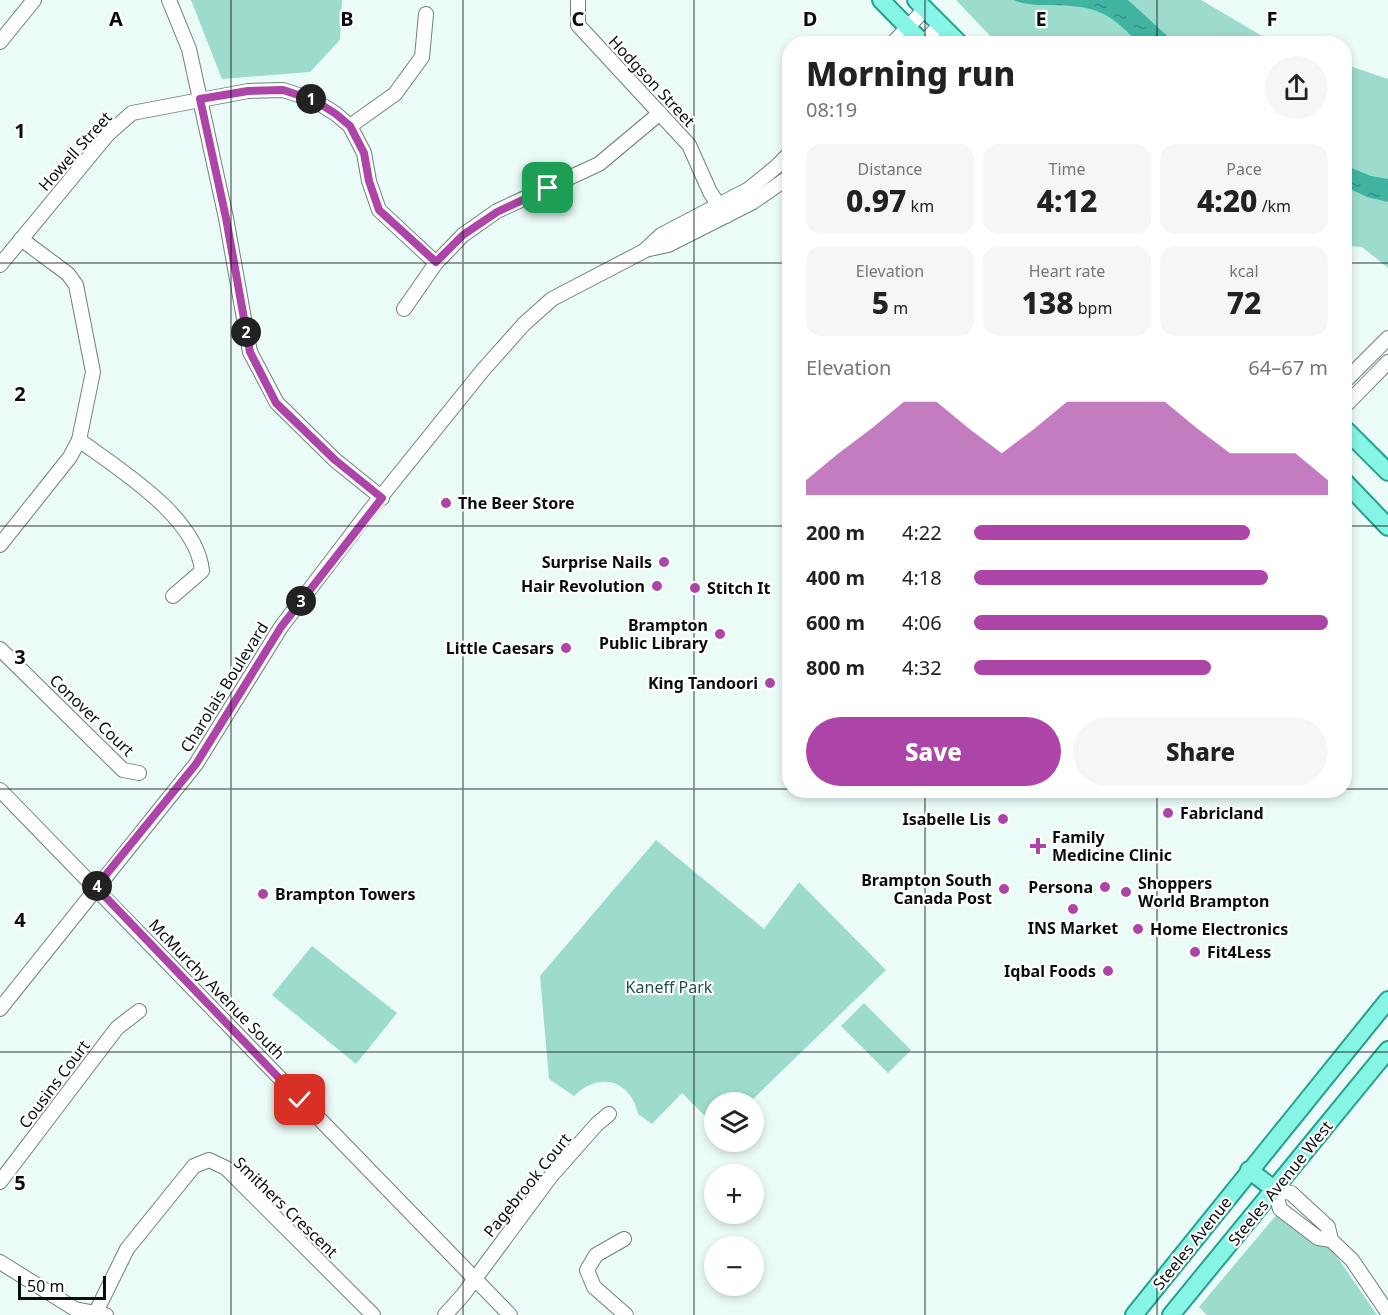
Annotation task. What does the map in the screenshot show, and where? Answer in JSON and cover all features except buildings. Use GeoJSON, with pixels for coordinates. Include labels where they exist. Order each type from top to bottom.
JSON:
{"type":"FeatureCollection","features":[{"type":"Feature","properties":{"kind":"main road"},"geometry":{"type":"LineString","coordinates":[[881,0],[916,36]]}},
{"type":"Feature","properties":{"kind":"main road"},"geometry":{"type":"LineString","coordinates":[[920,4],[952,36]]}},
{"type":"Feature","properties":{"kind":"main road"},"geometry":{"type":"LineString","coordinates":[[1352,436],[1388,472]]}},
{"type":"Feature","properties":{"kind":"main road"},"geometry":{"type":"LineString","coordinates":[[1352,489],[1388,527]]}},
{"type":"Feature","properties":{"kind":"main road","name":"Steeles Avenue West"},"geometry":{"type":"LineString","coordinates":[[1250,1170],[1388,1000]]}},
{"type":"Feature","properties":{"kind":"main road","name":"Steeles Avenue West"},"geometry":{"type":"LineString","coordinates":[[1171,1315],[1388,1050]]}},
{"type":"Feature","properties":{"kind":"main road"},"geometry":{"type":"LineString","coordinates":[[1250,1170],[1275,1190]]}},
{"type":"Feature","properties":{"kind":"main road","name":"Steeles Avenue"},"geometry":{"type":"LineString","coordinates":[[1134,1315],[1250,1170]]}},
{"type":"Feature","properties":{"kind":"street"},"geometry":{"type":"LineString","coordinates":[[0,42],[34,0]]}},
{"type":"Feature","properties":{"kind":"street"},"geometry":{"type":"LineString","coordinates":[[168,0],[189,49],[226,218],[250,352],[276,403],[335,460],[382,498]]}},
{"type":"Feature","properties":{"kind":"street","name":"Hodgson Street"},"geometry":{"type":"LineString","coordinates":[[578,0],[578,25],[689,145],[710,192],[722,210]]}},
{"type":"Feature","properties":{"kind":"street"},"geometry":{"type":"LineString","coordinates":[[900,36],[908,27],[920,4]]}},
{"type":"Feature","properties":{"kind":"street"},"geometry":{"type":"LineString","coordinates":[[426,14],[422,57],[395,94],[350,126],[364,153],[369,181],[379,210],[436,262]]}},
{"type":"Feature","properties":{"kind":"street"},"geometry":{"type":"LineString","coordinates":[[930,36],[940,25]]}},
{"type":"Feature","properties":{"kind":"street","name":"Howell Street"},"geometry":{"type":"LineString","coordinates":[[0,265],[108,134],[132,113],[248,91],[283,90],[314,100],[350,126]]}},
{"type":"Feature","properties":{"kind":"street"},"geometry":{"type":"LineString","coordinates":[[404,309],[436,262],[463,235],[497,212],[599,164],[660,113]]}},
{"type":"Feature","properties":{"kind":"street","name":"Charolais Boulevard"},"geometry":{"type":"LineString","coordinates":[[0,1009],[196,764],[281,627],[483,370],[524,324],[552,299],[644,251],[668,245],[722,210],[782,161]]}},
{"type":"Feature","properties":{"kind":"street","name":"Charolais Boulevard"},"geometry":{"type":"LineString","coordinates":[[722,210],[753,202],[782,182]]}},
{"type":"Feature","properties":{"kind":"street"},"geometry":{"type":"LineString","coordinates":[[0,545],[70,457],[79,440],[93,372],[76,285],[68,274],[21,239]]}},
{"type":"Feature","properties":{"kind":"street"},"geometry":{"type":"LineString","coordinates":[[1352,374],[1388,338]]}},
{"type":"Feature","properties":{"kind":"street"},"geometry":{"type":"LineString","coordinates":[[1352,399],[1388,362]]}},
{"type":"Feature","properties":{"kind":"street"},"geometry":{"type":"LineString","coordinates":[[79,440],[161,502],[192,540],[201,556],[202,571],[173,596]]}},
{"type":"Feature","properties":{"kind":"street","name":"Conover Court"},"geometry":{"type":"LineString","coordinates":[[0,649],[123,770],[139,773]]}},
{"type":"Feature","properties":{"kind":"street","name":"McMurchy Avenue South"},"geometry":{"type":"LineString","coordinates":[[0,790],[510,1315]]}},
{"type":"Feature","properties":{"kind":"street","name":"Cousins Court"},"geometry":{"type":"LineString","coordinates":[[0,1182],[117,1028],[139,1011]]}},
{"type":"Feature","properties":{"kind":"street","name":"Pagebrook Court"},"geometry":{"type":"LineString","coordinates":[[445,1315],[474,1280],[551,1176],[597,1124],[609,1114]]}},
{"type":"Feature","properties":{"kind":"street","name":"Smithers Crescent"},"geometry":{"type":"LineString","coordinates":[[101,1313],[127,1249],[194,1166],[209,1160],[226,1168],[373,1315]]}},
{"type":"Feature","properties":{"kind":"street"},"geometry":{"type":"LineString","coordinates":[[1275,1190],[1291,1193],[1328,1227],[1331,1240],[1352,1260],[1388,1313]]}},
{"type":"Feature","properties":{"kind":"street"},"geometry":{"type":"LineString","coordinates":[[624,1239],[596,1255],[587,1270],[594,1287],[626,1315]]}},
{"type":"Feature","properties":{"kind":"street"},"geometry":{"type":"LineString","coordinates":[[0,1262],[75,1309],[101,1313]]}},
{"type":"Feature","properties":{"kind":"green space"},"geometry":{"type":"Polygon","coordinates":[[[191,0],[342,0],[340,40],[310,72],[222,79],[191,0]]]}},
{"type":"Feature","properties":{"kind":"green space"},"geometry":{"type":"Polygon","coordinates":[[[956,0],[1201,0],[1262,36],[990,36],[956,0]]]}},
{"type":"Feature","properties":{"kind":"green space"},"geometry":{"type":"Polygon","coordinates":[[[1352,67],[1388,79],[1388,268],[1362,247],[1352,246],[1352,67]]]}},
{"type":"Feature","properties":{"kind":"green space","name":"Kaneff Park"},"geometry":{"type":"Polygon","coordinates":[[[656,840],[764,929],[799,882],[886,970],[760,1092],[704,1092],[704,1115],[682,1093],[652,1124],[638,1114],[629,1093],[613,1083],[594,1083],[574,1096],[549,1079],[540,976],[656,840]]]}},
{"type":"Feature","properties":{"kind":"green space"},"geometry":{"type":"Polygon","coordinates":[[[312,946],[397,1013],[356,1064],[272,995],[312,946]]]}},
{"type":"Feature","properties":{"kind":"green space"},"geometry":{"type":"Polygon","coordinates":[[[864,1003],[911,1050],[888,1073],[841,1026],[864,1003]]]}},
{"type":"Feature","properties":{"kind":"green space"},"geometry":{"type":"Polygon","coordinates":[[[1283,1207],[1333,1251],[1377,1315],[1207,1315],[1199,1307],[1283,1207]]]}},
{"type":"Feature","properties":{"kind":"water"},"geometry":{"type":"Polygon","coordinates":[[[1014,0],[1128,0],[1167,36],[1132,36],[1109,17],[1090,9],[1022,3],[1014,0]]]}},
{"type":"Feature","properties":{"kind":"water"},"geometry":{"type":"Polygon","coordinates":[[[1352,168],[1371,176],[1388,179],[1388,202],[1367,197],[1352,190],[1352,168]]]}},
{"type":"Feature","properties":{"kind":"place","name":"The Beer Store"},"geometry":{"type":"Point","coordinates":[446,503]}},
{"type":"Feature","properties":{"kind":"place","name":"Surprise Nails"},"geometry":{"type":"Point","coordinates":[664,562]}},
{"type":"Feature","properties":{"kind":"place","name":"Hair Revolution"},"geometry":{"type":"Point","coordinates":[657,586]}},
{"type":"Feature","properties":{"kind":"place","name":"Stitch It"},"geometry":{"type":"Point","coordinates":[695,588]}},
{"type":"Feature","properties":{"kind":"place","name":"Brampton Public Library"},"geometry":{"type":"Point","coordinates":[720,634]}},
{"type":"Feature","properties":{"kind":"place","name":"Little Caesars"},"geometry":{"type":"Point","coordinates":[566,648]}},
{"type":"Feature","properties":{"kind":"place","name":"King Tandoori"},"geometry":{"type":"Point","coordinates":[770,683]}},
{"type":"Feature","properties":{"kind":"place","name":"Fabricland"},"geometry":{"type":"Point","coordinates":[1168,813]}},
{"type":"Feature","properties":{"kind":"place","name":"Isabelle Lis"},"geometry":{"type":"Point","coordinates":[1003,819]}},
{"type":"Feature","properties":{"kind":"place","name":"Family Medicine Clinic"},"geometry":{"type":"Point","coordinates":[1038,846]}},
{"type":"Feature","properties":{"kind":"place","name":"Persona"},"geometry":{"type":"Point","coordinates":[1105,887]}},
{"type":"Feature","properties":{"kind":"place","name":"Brampton South Canada Post"},"geometry":{"type":"Point","coordinates":[1004,889]}},
{"type":"Feature","properties":{"kind":"place","name":"Shoppers World Brampton"},"geometry":{"type":"Point","coordinates":[1126,892]}},
{"type":"Feature","properties":{"kind":"place","name":"Brampton Towers"},"geometry":{"type":"Point","coordinates":[263,894]}},
{"type":"Feature","properties":{"kind":"place","name":"INS Market"},"geometry":{"type":"Point","coordinates":[1073,909]}},
{"type":"Feature","properties":{"kind":"place","name":"Home Electronics"},"geometry":{"type":"Point","coordinates":[1138,929]}},
{"type":"Feature","properties":{"kind":"place","name":"Fit4Less"},"geometry":{"type":"Point","coordinates":[1195,952]}},
{"type":"Feature","properties":{"kind":"place","name":"Iqbal Foods"},"geometry":{"type":"Point","coordinates":[1108,971]}},
{"type":"Feature","properties":{"kind":"route"},"geometry":{"type":"LineString","coordinates":[[300,1100],[96,887],[196,764],[281,627],[367,514],[382,498],[335,460],[276,403],[250,352],[226,218],[200,99],[248,91],[283,90],[314,100],[336,114],[350,126],[364,153],[369,181],[379,210],[436,262],[463,235],[497,212],[548,188]]}}]}
